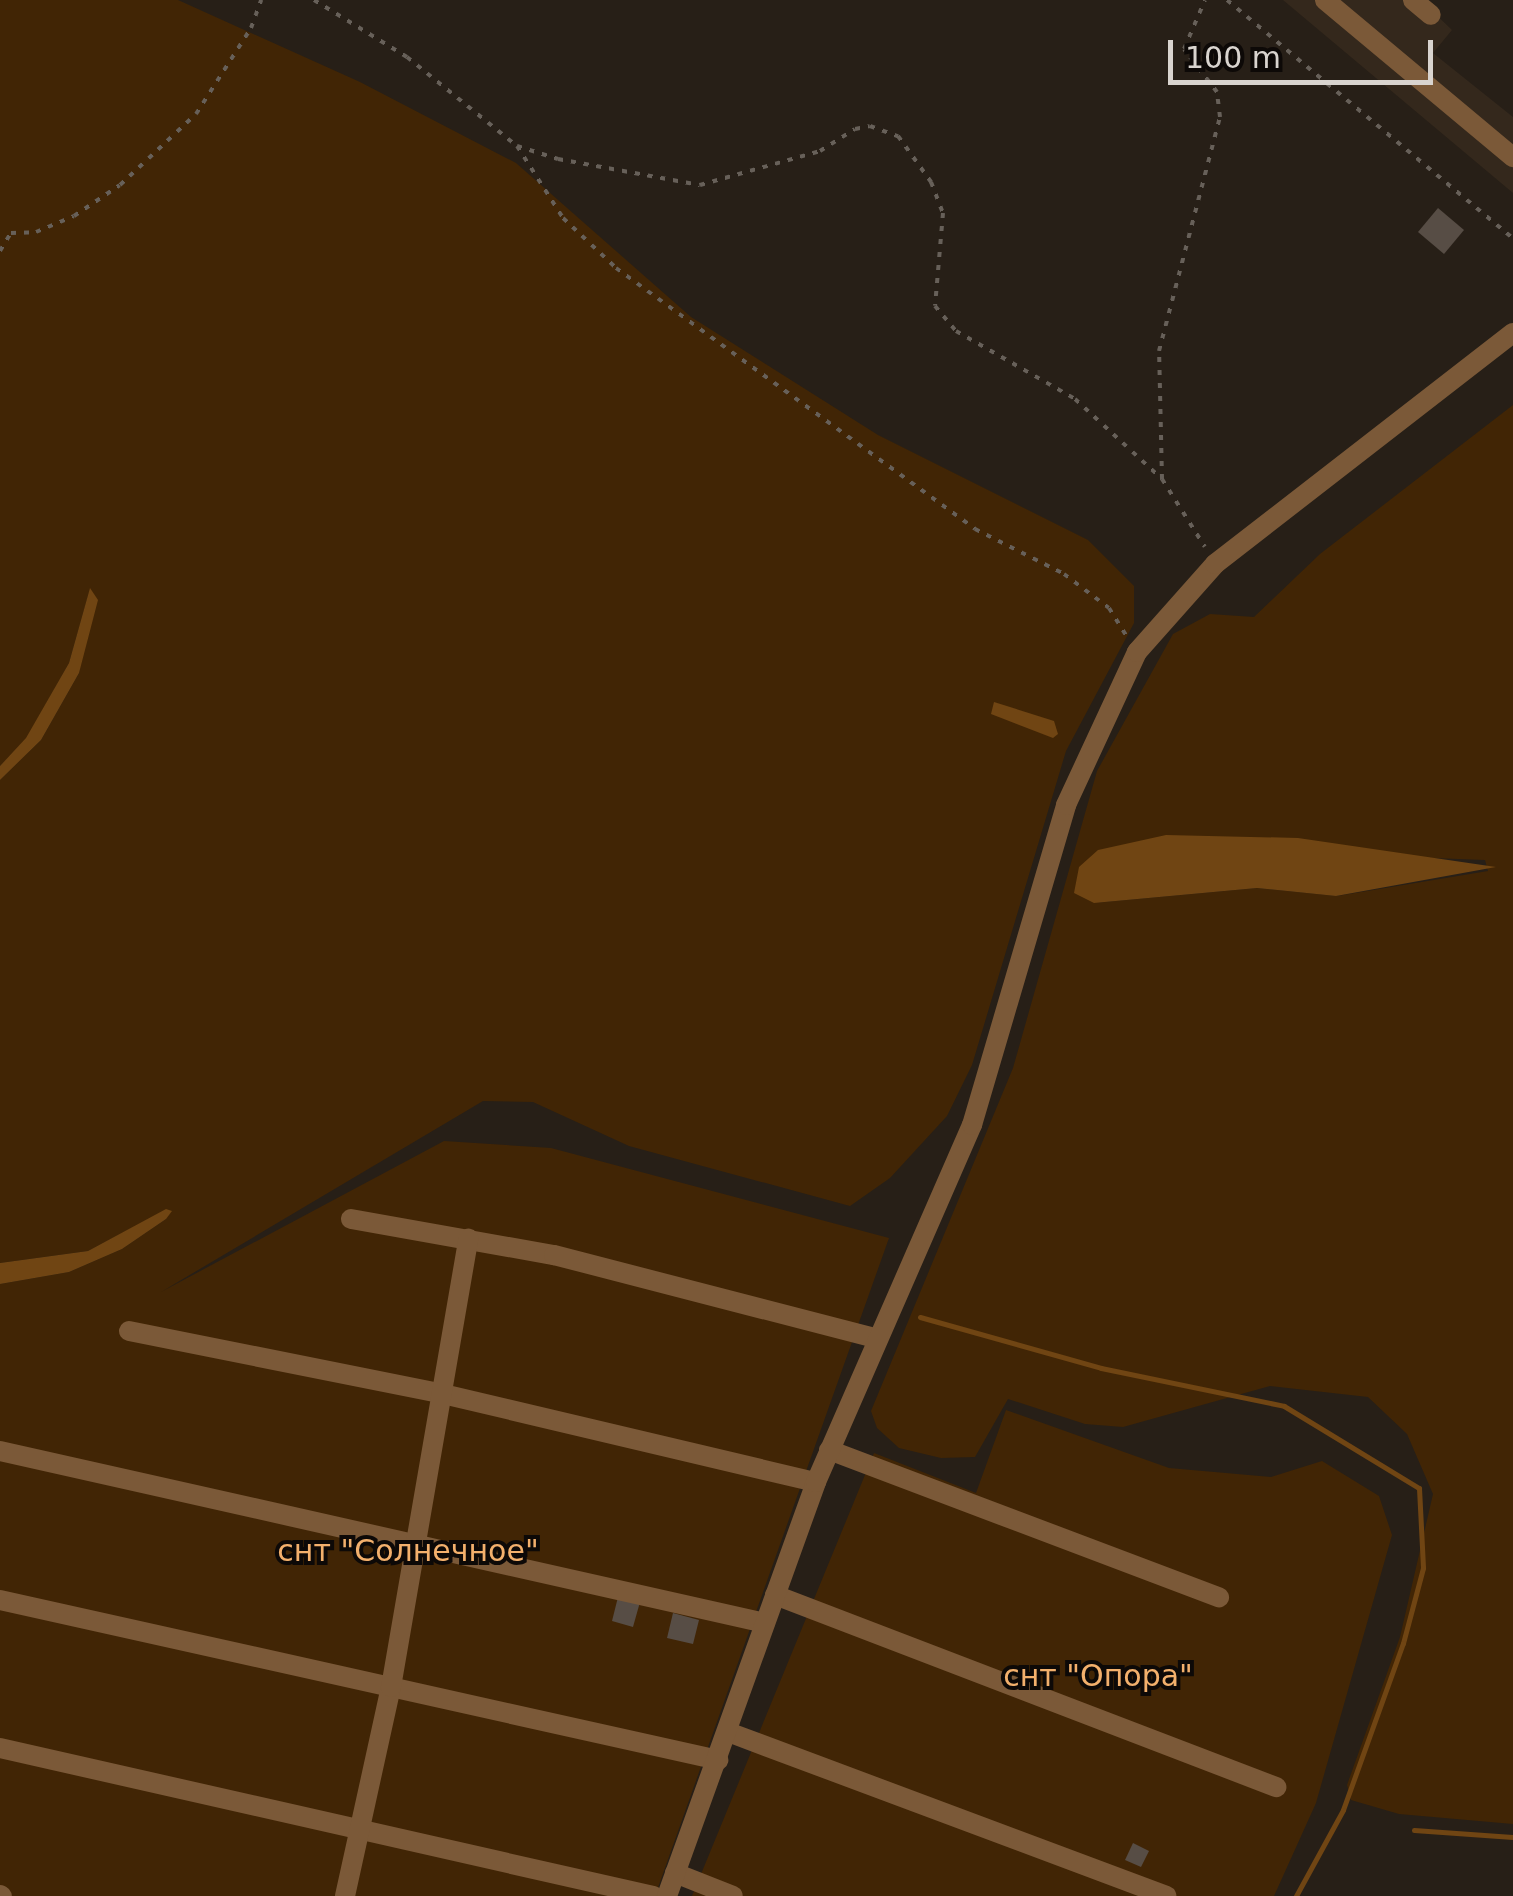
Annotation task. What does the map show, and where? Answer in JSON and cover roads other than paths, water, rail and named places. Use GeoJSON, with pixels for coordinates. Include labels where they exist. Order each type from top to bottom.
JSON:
{"type":"FeatureCollection","features":[{"type":"Feature","properties":{"kind":"street"},"geometry":{"type":"LineString","coordinates":[[1325,0],[1513,157]]}},
{"type":"Feature","properties":{"kind":"street"},"geometry":{"type":"LineString","coordinates":[[1413,0],[1430,15]]}},
{"type":"Feature","properties":{"kind":"street"},"geometry":{"type":"LineString","coordinates":[[666,1896],[816,1482],[972,1126],[1066,805],[1137,652],[1215,564],[1513,334]]}},
{"type":"Feature","properties":{"kind":"street"},"geometry":{"type":"LineString","coordinates":[[351,1219],[468,1238],[876,1338]]}},
{"type":"Feature","properties":{"kind":"street"},"geometry":{"type":"LineString","coordinates":[[345,1896],[392,1687],[468,1238]]}},
{"type":"Feature","properties":{"kind":"street"},"geometry":{"type":"LineString","coordinates":[[129,1331],[442,1394],[816,1482]]}},
{"type":"Feature","properties":{"kind":"street"},"geometry":{"type":"LineString","coordinates":[[829,1450],[1219,1597]]}},
{"type":"Feature","properties":{"kind":"street"},"geometry":{"type":"LineString","coordinates":[[0,1451],[765,1623]]}},
{"type":"Feature","properties":{"kind":"street"},"geometry":{"type":"LineString","coordinates":[[775,1596],[1276,1787]]}},
{"type":"Feature","properties":{"kind":"street"},"geometry":{"type":"LineString","coordinates":[[0,1600],[718,1760]]}},
{"type":"Feature","properties":{"kind":"street"},"geometry":{"type":"LineString","coordinates":[[728,1732],[1166,1896]]}},
{"type":"Feature","properties":{"kind":"street"},"geometry":{"type":"LineString","coordinates":[[0,1748],[654,1896]]}},
{"type":"Feature","properties":{"kind":"street"},"geometry":{"type":"LineString","coordinates":[[675,1873],[733,1896]]}},
{"type":"Feature","properties":{"kind":"waterway"},"geometry":{"type":"LineString","coordinates":[[920,1317],[1101,1368],[1284,1406],[1419,1488],[1423,1568],[1403,1643],[1343,1810],[1296,1896]]}},
{"type":"Feature","properties":{"kind":"waterway"},"geometry":{"type":"LineString","coordinates":[[1414,1830],[1513,1837]]}},
{"type":"Feature","properties":{"kind":"park label","name":"снт \"Солнечное\""},"geometry":{"type":"Point","coordinates":[408,1551]}},
{"type":"Feature","properties":{"kind":"park label","name":"снт \"Опора\""},"geometry":{"type":"Point","coordinates":[1098,1676]}}]}
